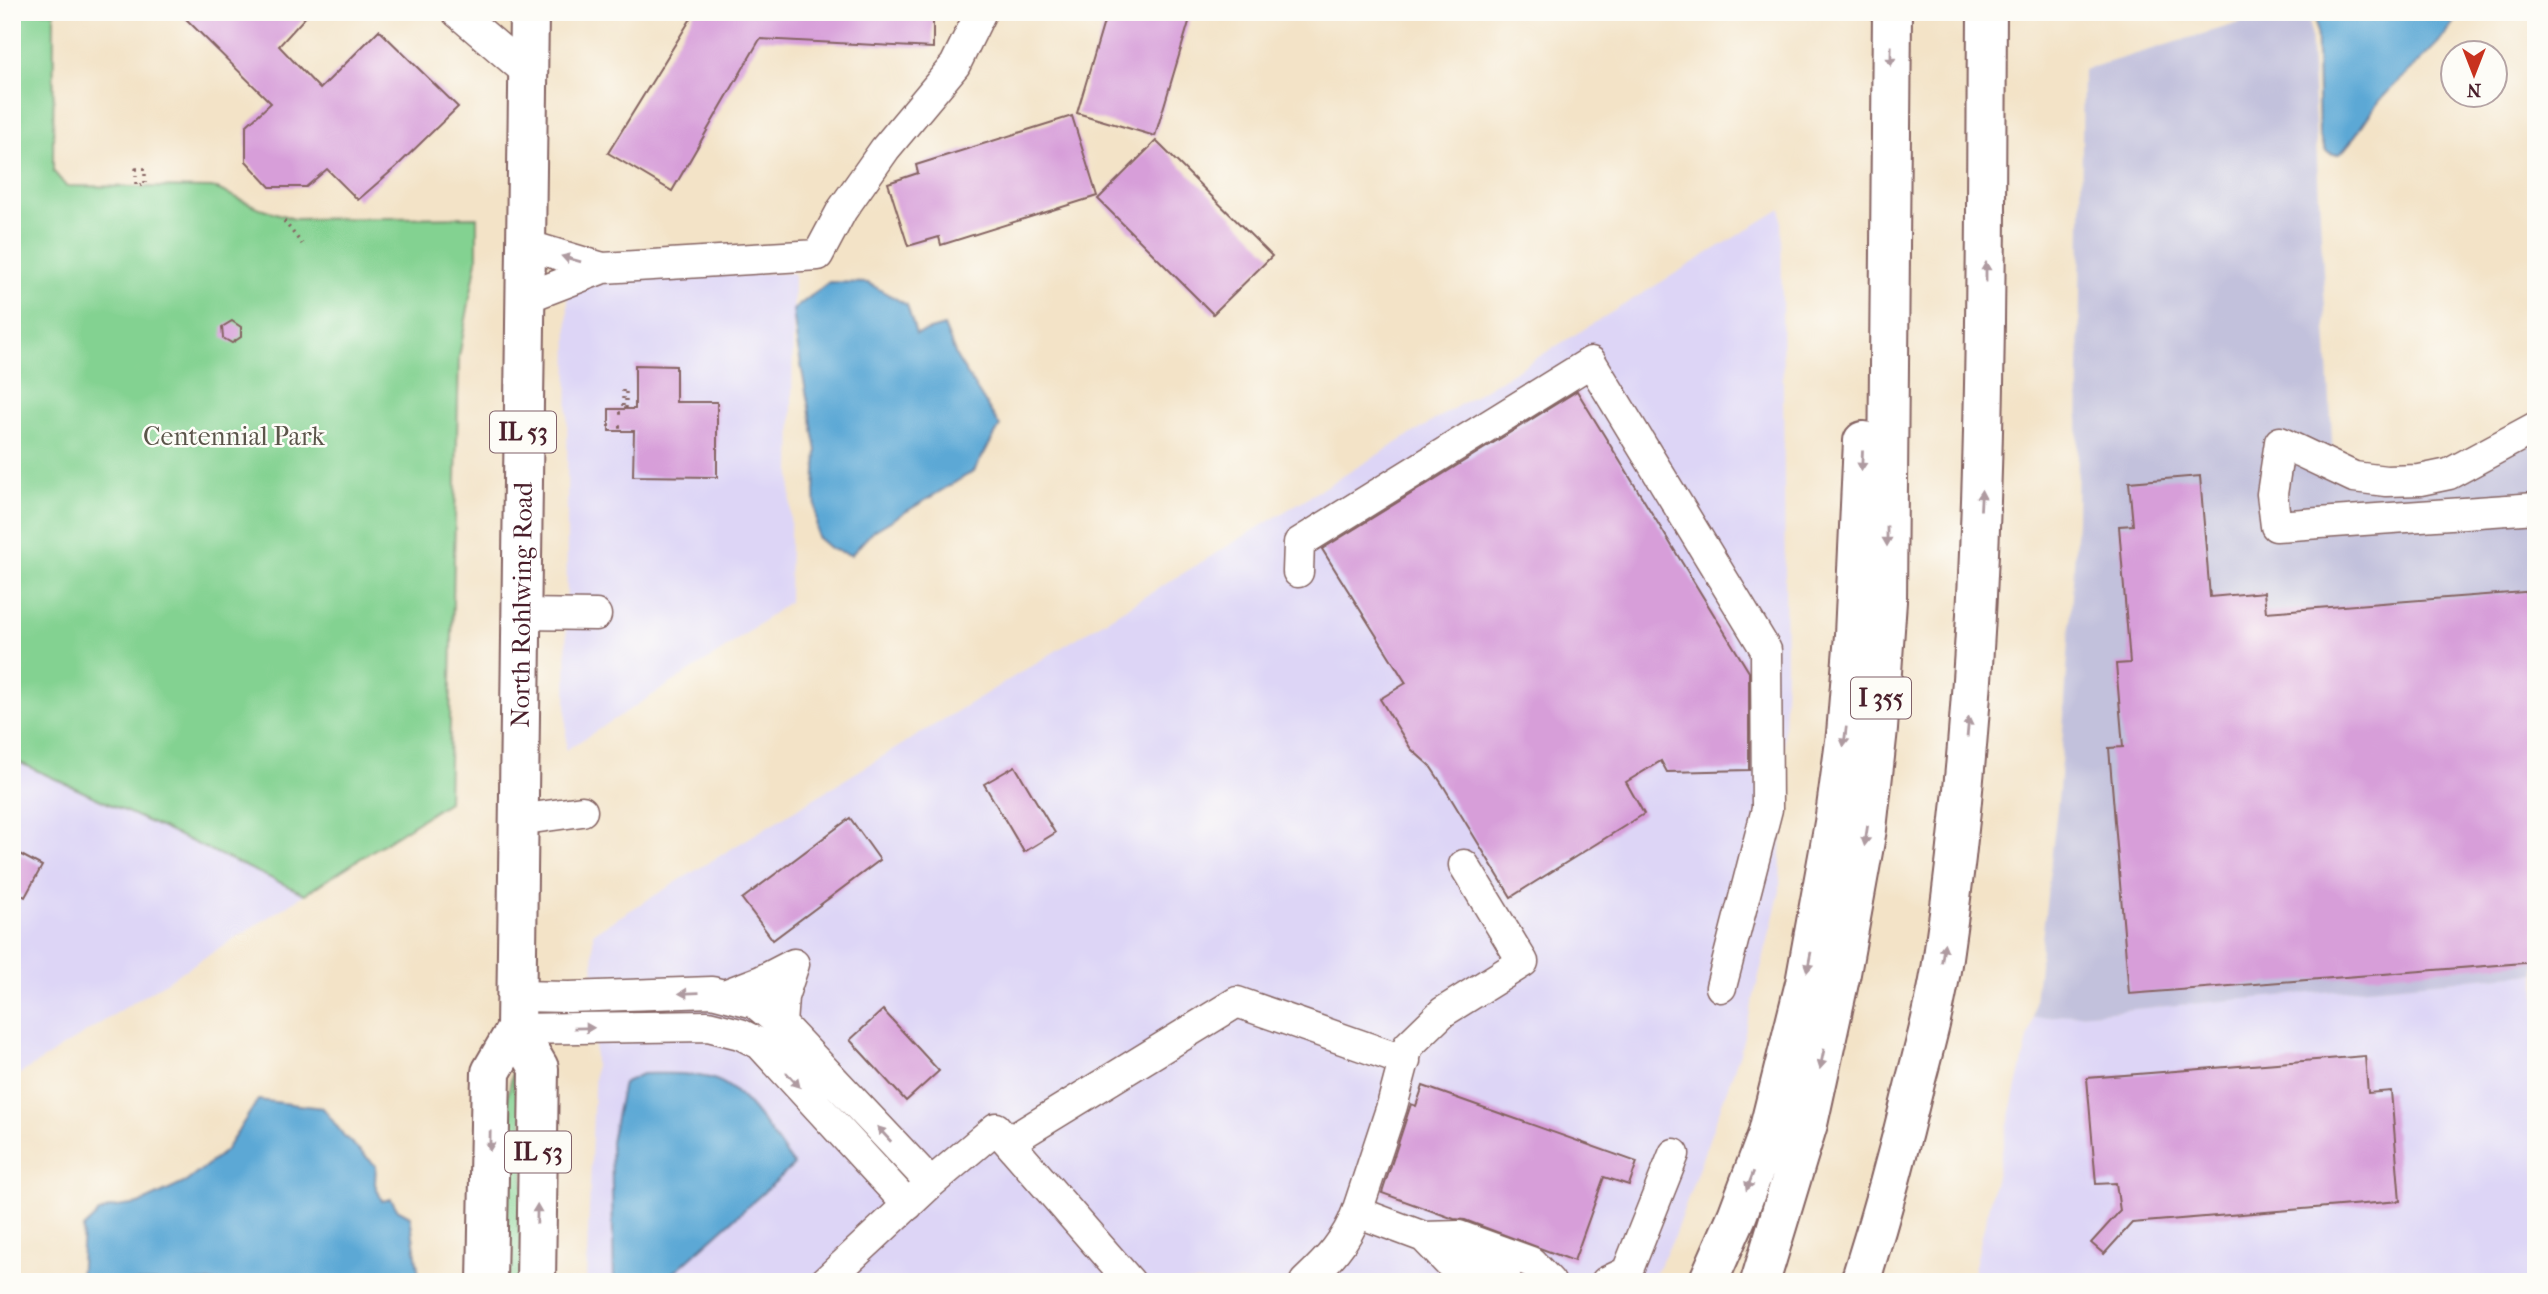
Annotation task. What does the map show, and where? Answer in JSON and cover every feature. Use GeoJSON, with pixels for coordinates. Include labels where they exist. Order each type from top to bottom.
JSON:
{"type":"FeatureCollection","features":[{"type":"Feature","properties":{"kind":"main road","name":"North Rohlwing Road"},"geometry":{"type":"LineString","coordinates":[[487,1282],[491,1072],[516,1013],[529,12]]}},
{"type":"Feature","properties":{"kind":"main road","name":"I 355"},"geometry":{"type":"LineString","coordinates":[[1760,1282],[1808,1124],[1841,973],[1867,829],[1883,675],[1887,601],[1892,12]]}},
{"type":"Feature","properties":{"kind":"main road"},"geometry":{"type":"LineString","coordinates":[[1860,1282],[1892,1177],[1931,1020],[1943,960],[1959,830],[1974,645],[1985,429],[1987,12]]}},
{"type":"Feature","properties":{"kind":"main road"},"geometry":{"type":"LineString","coordinates":[[1708,1282],[1737,1216],[1767,1136],[1805,983],[1834,823],[1846,733],[1854,635],[1865,399],[1890,100]]}},
{"type":"Feature","properties":{"kind":"main road","name":"IL 53"},"geometry":{"type":"LineString","coordinates":[[516,1013],[540,1068],[536,1282]]}},
{"type":"Feature","properties":{"kind":"main road"},"geometry":{"type":"LineString","coordinates":[[1884,1282],[1910,1195],[1931,1020]]}},
{"type":"Feature","properties":{"kind":"lane"},"geometry":{"type":"LineString","coordinates":[[457,12],[528,73]]}},
{"type":"Feature","properties":{"kind":"lane"},"geometry":{"type":"LineString","coordinates":[[525,298],[603,268],[818,255],[842,210],[885,149],[955,65],[981,12]]}},
{"type":"Feature","properties":{"kind":"lane"},"geometry":{"type":"LineString","coordinates":[[526,245],[603,268]]}},
{"type":"Feature","properties":{"kind":"lane"},"geometry":{"type":"LineString","coordinates":[[1298,572],[1298,543],[1591,362],[1766,650],[1768,809],[1721,987]]}},
{"type":"Feature","properties":{"kind":"lane"},"geometry":{"type":"LineString","coordinates":[[2536,427],[2449,474],[2420,480],[2386,481],[2354,477],[2280,442],[2272,494],[2276,526],[2536,508]]}},
{"type":"Feature","properties":{"kind":"lane"},"geometry":{"type":"LineString","coordinates":[[521,614],[596,615]]}},
{"type":"Feature","properties":{"kind":"lane"},"geometry":{"type":"LineString","coordinates":[[518,820],[582,811]]}},
{"type":"Feature","properties":{"kind":"lane"},"geometry":{"type":"LineString","coordinates":[[1305,1282],[1326,1262],[1350,1232],[1408,1046],[1443,1012],[1523,962],[1464,865]]}},
{"type":"Feature","properties":{"kind":"lane"},"geometry":{"type":"LineString","coordinates":[[727,994],[794,964],[783,997],[781,1024]]}},
{"type":"Feature","properties":{"kind":"lane"},"geometry":{"type":"LineString","coordinates":[[516,1013],[569,997],[712,992],[755,1003],[781,1024],[931,1183]]}},
{"type":"Feature","properties":{"kind":"lane"},"geometry":{"type":"LineString","coordinates":[[1009,1142],[1237,1002],[1405,1061]]}},
{"type":"Feature","properties":{"kind":"lane"},"geometry":{"type":"LineString","coordinates":[[516,1013],[708,1026],[740,1034],[760,1044],[908,1205]]}},
{"type":"Feature","properties":{"kind":"lane"},"geometry":{"type":"LineString","coordinates":[[825,1282],[931,1183],[996,1128],[1130,1282]]}},
{"type":"Feature","properties":{"kind":"lane"},"geometry":{"type":"LineString","coordinates":[[1606,1282],[1627,1272],[1674,1154]]}},
{"type":"Feature","properties":{"kind":"lane"},"geometry":{"type":"LineString","coordinates":[[1357,1212],[1424,1237],[1460,1236],[1531,1262],[1550,1282]]}},
{"type":"Feature","properties":{"kind":"lane"},"geometry":{"type":"LineString","coordinates":[[1424,1237],[1448,1262],[1507,1282]]}},
{"type":"Feature","properties":{"kind":"path"},"geometry":{"type":"LineString","coordinates":[[136,169],[145,169],[145,185],[136,185],[136,169]]}},
{"type":"Feature","properties":{"kind":"path"},"geometry":{"type":"LineString","coordinates":[[284,221],[302,244]]}},
{"type":"Feature","properties":{"kind":"path"},"geometry":{"type":"LineString","coordinates":[[619,413],[625,409]]}},
{"type":"Feature","properties":{"kind":"path"},"geometry":{"type":"LineString","coordinates":[[619,427],[626,427]]}},
{"type":"Feature","properties":{"kind":"shaded area"},"geometry":{"type":"Polygon","coordinates":[[[2276,12],[2309,12],[2334,475],[2402,487],[2536,434],[2536,973],[2033,1018],[2059,791],[2077,520],[2083,70],[2276,12]]]}},
{"type":"Feature","properties":{"kind":"shaded area"},"geometry":{"type":"Polygon","coordinates":[[[1781,209],[1786,665],[1780,891],[1740,1053],[1672,1242],[1650,1282],[586,1282],[595,1065],[593,933],[1781,209]]]}},
{"type":"Feature","properties":{"kind":"shaded area"},"geometry":{"type":"Polygon","coordinates":[[[794,273],[789,602],[722,651],[566,750],[568,276],[794,273]]]}},
{"type":"Feature","properties":{"kind":"shaded area"},"geometry":{"type":"Polygon","coordinates":[[[12,759],[305,894],[12,1079],[12,759]]]}},
{"type":"Feature","properties":{"kind":"shaded area"},"geometry":{"type":"Polygon","coordinates":[[[2536,973],[2536,1282],[1971,1282],[2033,1018],[2536,973]]]}},
{"type":"Feature","properties":{"kind":"green space","name":"Centennial Park"},"geometry":{"type":"Polygon","coordinates":[[[12,12],[54,12],[53,171],[66,186],[215,188],[257,207],[294,219],[477,217],[477,260],[459,357],[448,802],[305,894],[12,759],[12,12]]]}},
{"type":"Feature","properties":{"kind":"green space"},"geometry":{"type":"Polygon","coordinates":[[[521,1055],[526,1282],[508,1282],[502,1181],[503,1130],[513,1070],[521,1055]]]}},
{"type":"Feature","properties":{"kind":"water"},"geometry":{"type":"Polygon","coordinates":[[[2316,12],[2460,12],[2435,46],[2377,104],[2340,154],[2326,151],[2319,135],[2316,12]]]}},
{"type":"Feature","properties":{"kind":"water"},"geometry":{"type":"Polygon","coordinates":[[[829,282],[868,283],[907,305],[916,334],[944,326],[957,358],[1000,426],[974,471],[872,532],[851,555],[831,549],[817,537],[817,451],[793,310],[829,282]]]}},
{"type":"Feature","properties":{"kind":"water"},"geometry":{"type":"Polygon","coordinates":[[[642,1074],[695,1075],[725,1084],[747,1103],[794,1165],[663,1282],[614,1282],[611,1142],[623,1083],[642,1074]]]}},
{"type":"Feature","properties":{"kind":"water"},"geometry":{"type":"Polygon","coordinates":[[[258,1100],[323,1108],[345,1137],[376,1166],[375,1184],[382,1201],[391,1199],[397,1209],[410,1216],[420,1282],[80,1282],[83,1228],[99,1213],[110,1208],[139,1204],[186,1182],[225,1151],[258,1100]]]}},
{"type":"Feature","properties":{"kind":"building"},"geometry":{"type":"Polygon","coordinates":[[[179,12],[310,12],[279,46],[320,89],[379,30],[458,107],[358,200],[327,169],[306,187],[270,187],[246,161],[246,126],[271,103],[179,12]]]}},
{"type":"Feature","properties":{"kind":"building"},"geometry":{"type":"Polygon","coordinates":[[[695,12],[933,12],[933,48],[760,39],[672,191],[608,153],[695,12]]]}},
{"type":"Feature","properties":{"kind":"building"},"geometry":{"type":"Polygon","coordinates":[[[1107,12],[1192,12],[1155,136],[1077,113],[1107,12]]]}},
{"type":"Feature","properties":{"kind":"building"},"geometry":{"type":"Polygon","coordinates":[[[1072,116],[1097,196],[941,245],[939,237],[908,246],[888,183],[918,173],[916,165],[1072,116]]]}},
{"type":"Feature","properties":{"kind":"building"},"geometry":{"type":"Polygon","coordinates":[[[1156,141],[1272,256],[1213,314],[1098,199],[1156,141]]]}},
{"type":"Feature","properties":{"kind":"building"},"geometry":{"type":"Polygon","coordinates":[[[232,321],[241,327],[241,337],[232,343],[223,338],[222,327],[232,321]]]}},
{"type":"Feature","properties":{"kind":"building"},"geometry":{"type":"Polygon","coordinates":[[[635,365],[676,366],[676,402],[717,402],[717,477],[633,476],[634,431],[609,431],[609,409],[635,409],[635,365]]]}},
{"type":"Feature","properties":{"kind":"building"},"geometry":{"type":"Polygon","coordinates":[[[1577,391],[1749,672],[1749,770],[1667,772],[1661,761],[1626,782],[1644,814],[1511,897],[1444,787],[1430,766],[1411,749],[1380,699],[1406,683],[1322,549],[1577,391]]]}},
{"type":"Feature","properties":{"kind":"building"},"geometry":{"type":"Polygon","coordinates":[[[2200,476],[2210,597],[2264,592],[2266,612],[2536,591],[2536,962],[2129,994],[2109,748],[2123,747],[2116,664],[2130,663],[2119,526],[2133,525],[2129,482],[2200,476]]]}},
{"type":"Feature","properties":{"kind":"building"},"geometry":{"type":"Polygon","coordinates":[[[1015,766],[1055,833],[1024,852],[984,784],[1015,766]]]}},
{"type":"Feature","properties":{"kind":"building"},"geometry":{"type":"Polygon","coordinates":[[[850,818],[880,860],[773,940],[742,899],[850,818]]]}},
{"type":"Feature","properties":{"kind":"building"},"geometry":{"type":"Polygon","coordinates":[[[12,850],[42,866],[25,897],[12,890],[12,850]]]}},
{"type":"Feature","properties":{"kind":"building"},"geometry":{"type":"Polygon","coordinates":[[[883,1010],[939,1071],[906,1101],[850,1040],[883,1010]]]}},
{"type":"Feature","properties":{"kind":"building"},"geometry":{"type":"Polygon","coordinates":[[[2365,1056],[2368,1093],[2391,1091],[2400,1201],[2132,1223],[2104,1254],[2091,1243],[2120,1211],[2116,1183],[2096,1184],[2087,1078],[2365,1056]]]}},
{"type":"Feature","properties":{"kind":"building"},"geometry":{"type":"Polygon","coordinates":[[[1423,1086],[1637,1162],[1629,1185],[1604,1177],[1574,1261],[1465,1220],[1454,1219],[1382,1193],[1411,1104],[1416,1106],[1423,1086]]]}}]}
